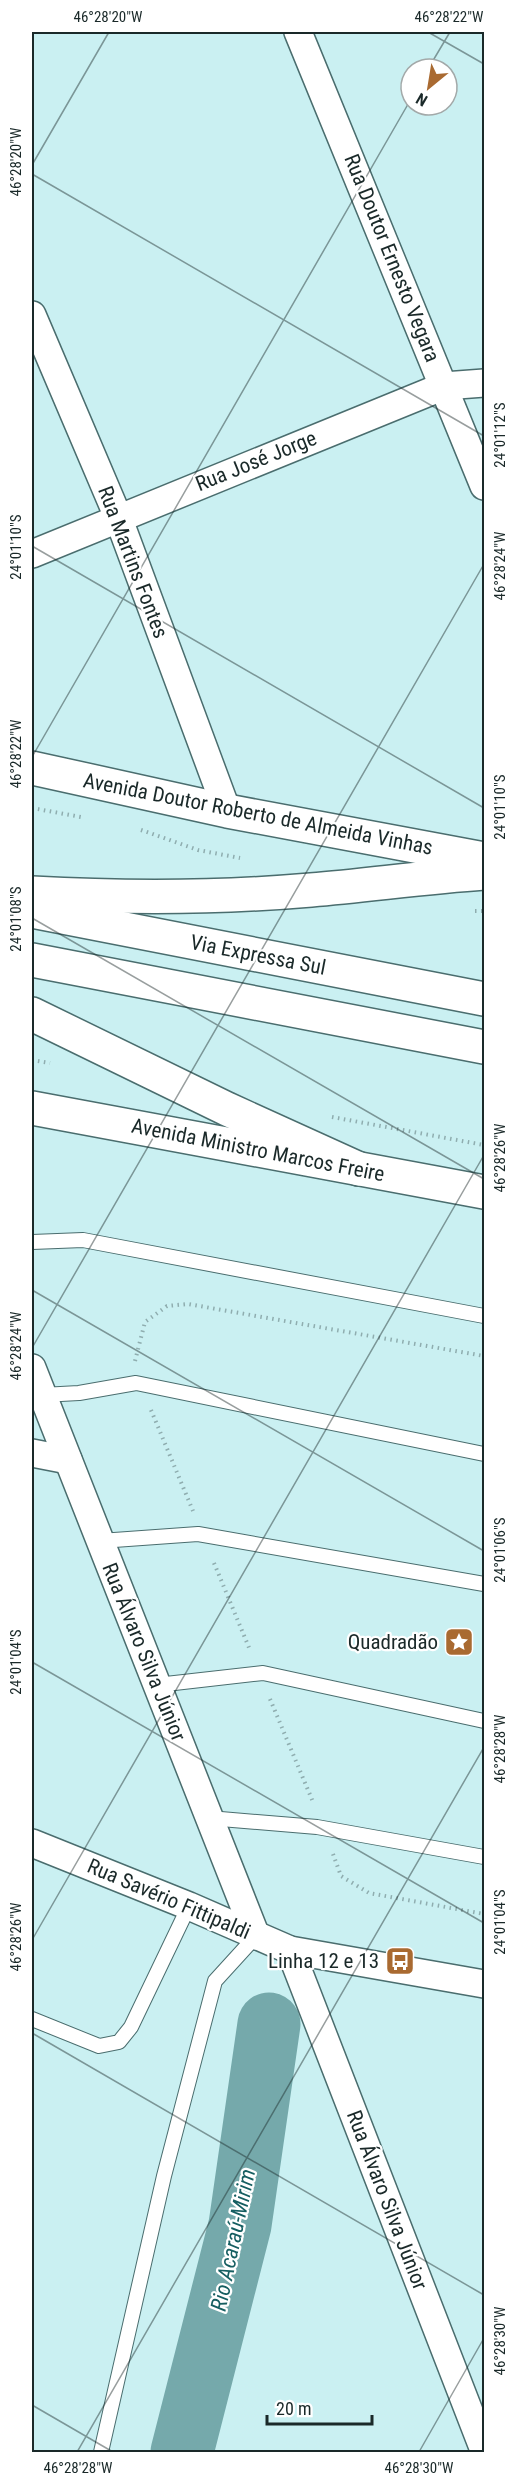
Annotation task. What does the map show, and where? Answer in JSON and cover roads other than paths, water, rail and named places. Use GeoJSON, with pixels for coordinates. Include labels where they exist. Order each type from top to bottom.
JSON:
{"type":"FeatureCollection","features":[{"type":"Feature","properties":{"kind":"main road","name":"Avenida Doutor Roberto de Almeida Vinhas"},"geometry":{"type":"LineString","coordinates":[[32,768],[227,812],[484,859]]}},
{"type":"Feature","properties":{"kind":"main road"},"geometry":{"type":"LineString","coordinates":[[32,893],[115,898],[177,897],[310,890],[484,873]]}},
{"type":"Feature","properties":{"kind":"main road","name":"Via Expressa Sul"},"geometry":{"type":"LineString","coordinates":[[32,911],[484,999]]}},
{"type":"Feature","properties":{"kind":"main road"},"geometry":{"type":"LineString","coordinates":[[32,960],[484,1047]]}},
{"type":"Feature","properties":{"kind":"main road"},"geometry":{"type":"LineString","coordinates":[[32,1014],[227,1109],[358,1169]]}},
{"type":"Feature","properties":{"kind":"main road","name":"Avenida Ministro Marcos Freire"},"geometry":{"type":"LineString","coordinates":[[32,1108],[484,1192]]}},
{"type":"Feature","properties":{"kind":"street","name":"Rua Doutor Ernesto Vegara"},"geometry":{"type":"LineString","coordinates":[[298,32],[484,486]]}},
{"type":"Feature","properties":{"kind":"street","name":"Rua Martins Fontes"},"geometry":{"type":"LineString","coordinates":[[32,315],[118,517],[227,812]]}},
{"type":"Feature","properties":{"kind":"street","name":"Rua José Jorge"},"geometry":{"type":"LineString","coordinates":[[32,554],[444,386],[484,383]]}},
{"type":"Feature","properties":{"kind":"street","name":"Rua Álvaro Silva Júnior"},"geometry":{"type":"LineString","coordinates":[[32,1368],[256,1936]]}},
{"type":"Feature","properties":{"kind":"street"},"geometry":{"type":"LineString","coordinates":[[32,1453],[68,1460]]}},
{"type":"Feature","properties":{"kind":"street","name":"Rua Savério Fittipaldi"},"geometry":{"type":"LineString","coordinates":[[32,1843],[189,1906],[290,1950],[484,1984]]}},
{"type":"Feature","properties":{"kind":"street","name":"Rua Álvaro Silva Júnior"},"geometry":{"type":"LineString","coordinates":[[290,1950],[484,2451]]}},
{"type":"Feature","properties":{"kind":"lane"},"geometry":{"type":"LineString","coordinates":[[32,1242],[83,1240],[484,1316]]}},
{"type":"Feature","properties":{"kind":"lane"},"geometry":{"type":"LineString","coordinates":[[42,1395],[141,1384],[484,1454]]}},
{"type":"Feature","properties":{"kind":"lane"},"geometry":{"type":"LineString","coordinates":[[100,1541],[202,1534],[484,1584]]}},
{"type":"Feature","properties":{"kind":"lane"},"geometry":{"type":"LineString","coordinates":[[157,1685],[260,1673],[484,1721]]}},
{"type":"Feature","properties":{"kind":"lane"},"geometry":{"type":"LineString","coordinates":[[209,1818],[324,1829],[484,1857]]}},
{"type":"Feature","properties":{"kind":"lane"},"geometry":{"type":"LineString","coordinates":[[32,2019],[99,2046],[119,2042],[131,2027],[189,1906]]}},
{"type":"Feature","properties":{"kind":"lane"},"geometry":{"type":"LineString","coordinates":[[101,2452],[165,2176],[214,1981],[256,1936]]}},
{"type":"Feature","properties":{"kind":"waterway","name":"Rio Acaraú-Mirim"},"geometry":{"type":"LineString","coordinates":[[182,2452],[240,2225],[269,2024]]}},
{"type":"Feature","properties":{"kind":"place","name":"Quadradão"},"geometry":{"type":"Point","coordinates":[459,1642]}},
{"type":"Feature","properties":{"kind":"place","name":"Linha 12 e 13"},"geometry":{"type":"Point","coordinates":[400,1961]}}]}
